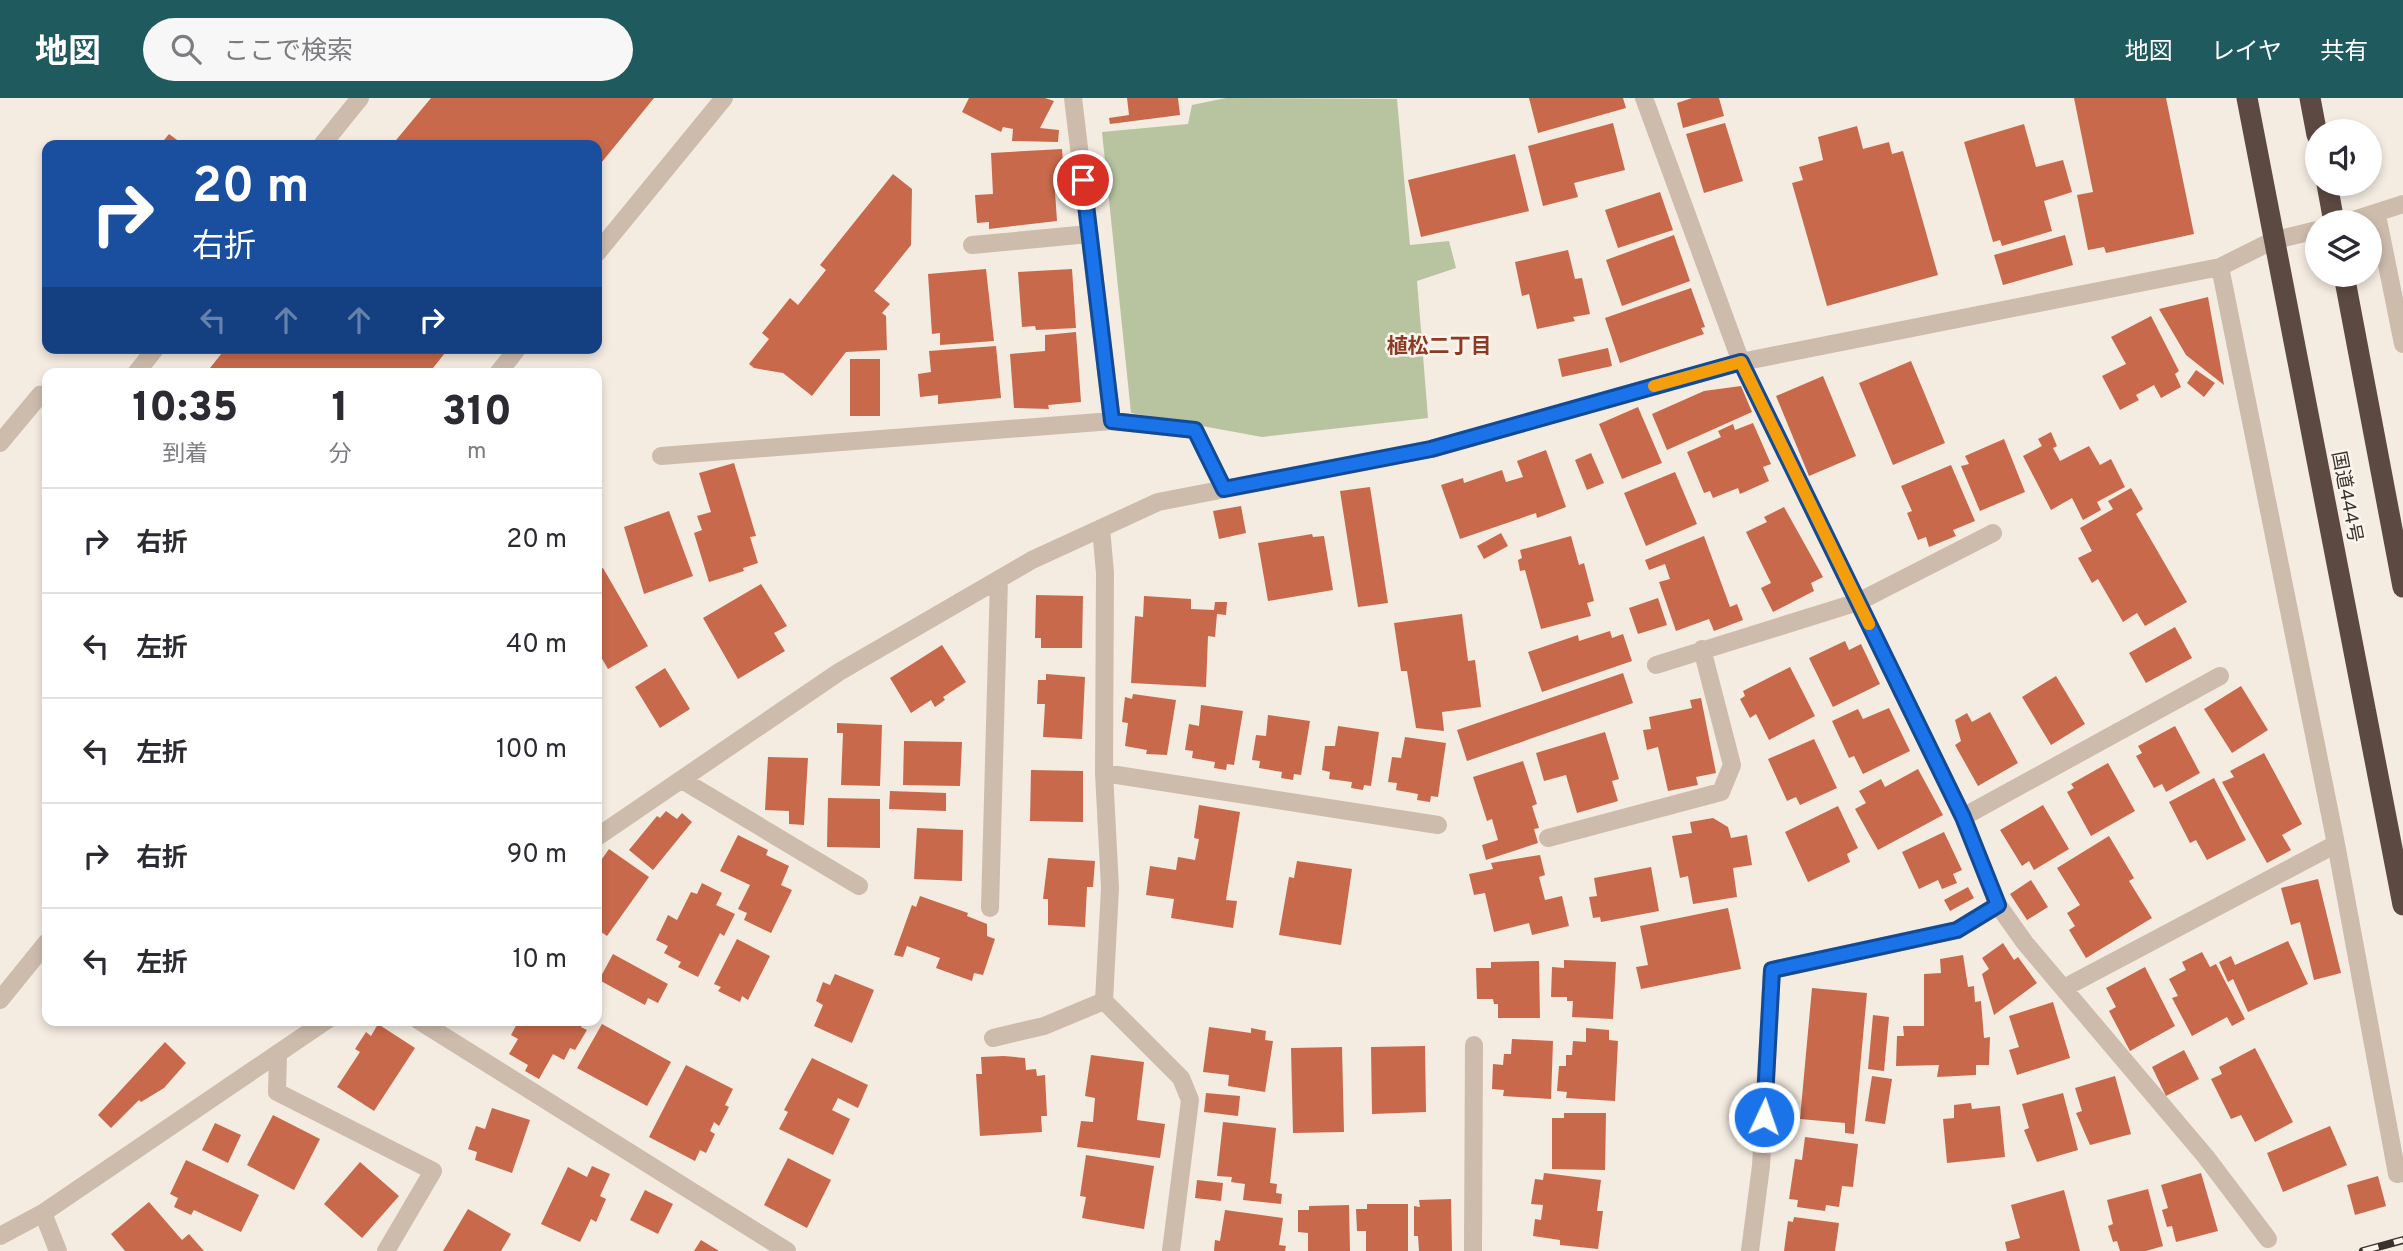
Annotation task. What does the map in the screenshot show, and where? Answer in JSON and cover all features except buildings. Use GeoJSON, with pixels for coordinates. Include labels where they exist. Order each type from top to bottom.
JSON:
{"type":"FeatureCollection","features":[{"type":"Feature","properties":{"kind":"highway","name":"国道444号"},"geometry":{"type":"LineString","coordinates":[[2247,98],[2403,905]]}},
{"type":"Feature","properties":{"kind":"highway"},"geometry":{"type":"LineString","coordinates":[[2310,98],[2314,119]]}},
{"type":"Feature","properties":{"kind":"highway","name":"国道444号"},"geometry":{"type":"LineString","coordinates":[[2346,287],[2403,587]]}},
{"type":"Feature","properties":{"kind":"street"},"geometry":{"type":"LineString","coordinates":[[326,140],[360,98]]}},
{"type":"Feature","properties":{"kind":"street"},"geometry":{"type":"LineString","coordinates":[[602,247],[724,98]]}},
{"type":"Feature","properties":{"kind":"street"},"geometry":{"type":"LineString","coordinates":[[1073,98],[1112,421]]}},
{"type":"Feature","properties":{"kind":"street"},"geometry":{"type":"LineString","coordinates":[[1644,98],[1741,362],[1963,817],[1998,905],[2025,943],[2206,1157],[2268,1239]]}},
{"type":"Feature","properties":{"kind":"street"},"geometry":{"type":"LineString","coordinates":[[2382,213],[2403,204]]}},
{"type":"Feature","properties":{"kind":"street"},"geometry":{"type":"LineString","coordinates":[[602,834],[839,673],[1032,560],[1158,502],[1431,449],[1741,362],[2220,267],[2273,241],[2305,233]]}},
{"type":"Feature","properties":{"kind":"street"},"geometry":{"type":"LineString","coordinates":[[972,245],[1089,234]]}},
{"type":"Feature","properties":{"kind":"street"},"geometry":{"type":"LineString","coordinates":[[2382,240],[2403,344]]}},
{"type":"Feature","properties":{"kind":"street"},"geometry":{"type":"LineString","coordinates":[[2220,267],[2336,844],[2397,1174],[2403,1173]]}},
{"type":"Feature","properties":{"kind":"street"},"geometry":{"type":"LineString","coordinates":[[140,368],[151,354]]}},
{"type":"Feature","properties":{"kind":"street"},"geometry":{"type":"LineString","coordinates":[[502,368],[513,354]]}},
{"type":"Feature","properties":{"kind":"street"},"geometry":{"type":"LineString","coordinates":[[0,443],[42,396]]}},
{"type":"Feature","properties":{"kind":"street"},"geometry":{"type":"LineString","coordinates":[[661,456],[1112,421],[1195,430],[1224,489]]}},
{"type":"Feature","properties":{"kind":"street"},"geometry":{"type":"LineString","coordinates":[[1101,528],[1105,573],[1104,773],[1110,888],[1104,1000],[1181,1078],[1190,1100],[1171,1251]]}},
{"type":"Feature","properties":{"kind":"street"},"geometry":{"type":"LineString","coordinates":[[1656,665],[1858,602],[1993,533]]}},
{"type":"Feature","properties":{"kind":"street"},"geometry":{"type":"LineString","coordinates":[[990,908],[999,579]]}},
{"type":"Feature","properties":{"kind":"street"},"geometry":{"type":"LineString","coordinates":[[1548,838],[1721,792],[1731,765],[1702,649]]}},
{"type":"Feature","properties":{"kind":"street"},"geometry":{"type":"LineString","coordinates":[[1963,817],[2220,676]]}},
{"type":"Feature","properties":{"kind":"street"},"geometry":{"type":"LineString","coordinates":[[1104,773],[1438,825]]}},
{"type":"Feature","properties":{"kind":"street"},"geometry":{"type":"LineString","coordinates":[[682,780],[859,886]]}},
{"type":"Feature","properties":{"kind":"street"},"geometry":{"type":"LineString","coordinates":[[2064,988],[2336,844]]}},
{"type":"Feature","properties":{"kind":"street"},"geometry":{"type":"LineString","coordinates":[[1750,1251],[1761,1166],[1772,970],[1957,930],[1998,905]]}},
{"type":"Feature","properties":{"kind":"street"},"geometry":{"type":"LineString","coordinates":[[0,1000],[42,949]]}},
{"type":"Feature","properties":{"kind":"street"},"geometry":{"type":"LineString","coordinates":[[993,1038],[1044,1026],[1104,1000]]}},
{"type":"Feature","properties":{"kind":"street"},"geometry":{"type":"LineString","coordinates":[[0,1236],[43,1213],[318,1026]]}},
{"type":"Feature","properties":{"kind":"street"},"geometry":{"type":"LineString","coordinates":[[428,1026],[787,1251]]}},
{"type":"Feature","properties":{"kind":"street"},"geometry":{"type":"LineString","coordinates":[[1473,1251],[1474,1045]]}},
{"type":"Feature","properties":{"kind":"street"},"geometry":{"type":"LineString","coordinates":[[278,1054],[277,1092],[433,1171],[386,1251]]}},
{"type":"Feature","properties":{"kind":"street"},"geometry":{"type":"LineString","coordinates":[[43,1213],[58,1251]]}},
{"type":"Feature","properties":{"kind":"green space"},"geometry":{"type":"Polygon","coordinates":[[[1226,98],[1397,99],[1410,245],[1449,241],[1456,268],[1417,281],[1428,418],[1262,437],[1131,413],[1102,132],[1188,124],[1192,105],[1226,98]]]}},
{"type":"Feature","properties":{"kind":"railway"},"geometry":{"type":"LineString","coordinates":[[2363,1251],[2403,1240]]}},
{"type":"Feature","properties":{"kind":"slow traffic"},"geometry":{"type":"LineString","coordinates":[[1654,386],[1741,362],[1869,624]]}},
{"type":"Feature","properties":{"kind":"district","name":"植松二丁目"},"geometry":{"type":"Point","coordinates":[1439,347]}},
{"type":"Feature","properties":{"kind":"route"},"geometry":{"type":"LineString","coordinates":[[1083,180],[1112,421],[1195,430],[1224,489],[1431,449],[1741,362],[1963,817],[1998,905],[1957,930],[1772,970],[1764,1117]]}}]}
